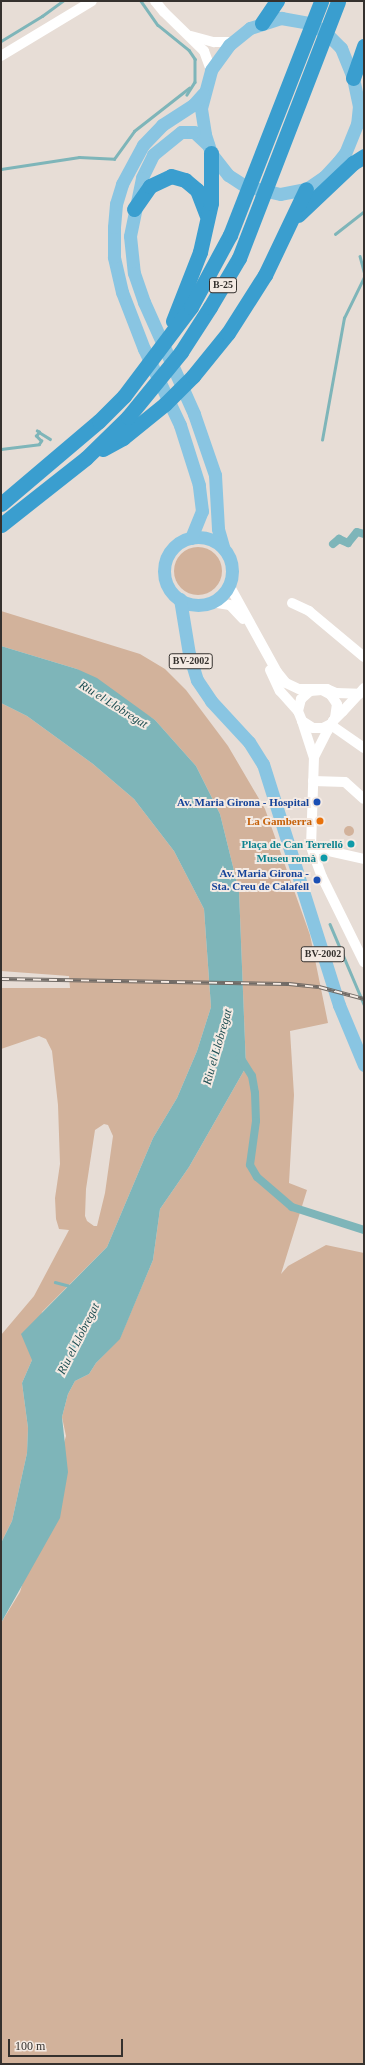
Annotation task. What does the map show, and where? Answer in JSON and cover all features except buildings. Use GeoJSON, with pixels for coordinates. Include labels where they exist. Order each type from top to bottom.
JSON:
{"type":"FeatureCollection","features":[{"type":"Feature","properties":{"kind":"highway"},"geometry":{"type":"LineString","coordinates":[[262,23],[277,1]]}},
{"type":"Feature","properties":{"kind":"highway","name":"B-25"},"geometry":{"type":"LineString","coordinates":[[1,504],[98,421],[146,366],[211,274],[242,206],[320,5]]}},
{"type":"Feature","properties":{"kind":"highway","name":"B-25"},"geometry":{"type":"LineString","coordinates":[[1,525],[86,458],[156,386],[182,352],[238,258],[257,213],[336,8]]}},
{"type":"Feature","properties":{"kind":"highway"},"geometry":{"type":"LineString","coordinates":[[353,78],[364,46]]}},
{"type":"Feature","properties":{"kind":"highway"},"geometry":{"type":"LineString","coordinates":[[168,336],[180,308],[200,252],[211,203],[209,149]]}},
{"type":"Feature","properties":{"kind":"highway"},"geometry":{"type":"LineString","coordinates":[[287,228],[311,201],[353,163],[364,156]]}},
{"type":"Feature","properties":{"kind":"highway"},"geometry":{"type":"LineString","coordinates":[[134,209],[150,186],[171,176],[185,180],[197,190],[207,217]]}},
{"type":"Feature","properties":{"kind":"highway"},"geometry":{"type":"LineString","coordinates":[[86,458],[123,438],[165,404],[193,376],[248,304],[306,189]]}},
{"type":"Feature","properties":{"kind":"main road"},"geometry":{"type":"LineString","coordinates":[[185,630],[207,603],[223,594],[229,585],[232,565],[223,547],[218,529],[215,475],[194,414],[134,273],[130,236],[134,209],[142,178],[153,155],[172,138],[181,132],[194,132],[209,149],[228,175],[245,186],[280,194],[306,189],[324,177],[345,153],[361,110],[353,78],[341,48],[325,32],[298,20],[281,18],[262,23],[232,42],[211,70],[203,94],[201,108],[209,149]]}},
{"type":"Feature","properties":{"kind":"main road"},"geometry":{"type":"LineString","coordinates":[[192,538],[202,511],[199,485],[180,425],[144,349],[122,292],[114,257],[114,227],[116,204],[122,184],[143,145],[162,125],[193,105],[203,94]]}},
{"type":"Feature","properties":{"kind":"main road"},"geometry":{"type":"LineString","coordinates":[[207,603],[191,604],[180,599],[167,584],[165,566],[173,549],[192,538],[206,538],[223,547]]}},
{"type":"Feature","properties":{"kind":"main road","name":"BV-2002"},"geometry":{"type":"LineString","coordinates":[[180,599],[194,673],[203,690],[249,742],[263,764],[339,1005],[364,1065]]}},
{"type":"Feature","properties":{"kind":"street"},"geometry":{"type":"LineString","coordinates":[[1,56],[92,1]]}},
{"type":"Feature","properties":{"kind":"street"},"geometry":{"type":"LineString","coordinates":[[155,1],[164,12],[191,36],[204,51],[211,70]]}},
{"type":"Feature","properties":{"kind":"street"},"geometry":{"type":"LineString","coordinates":[[191,36],[214,42],[232,42]]}},
{"type":"Feature","properties":{"kind":"street"},"geometry":{"type":"LineString","coordinates":[[345,153],[364,151]]}},
{"type":"Feature","properties":{"kind":"street"},"geometry":{"type":"LineString","coordinates":[[229,585],[277,672],[286,683],[299,689],[361,691]]}},
{"type":"Feature","properties":{"kind":"street"},"geometry":{"type":"LineString","coordinates":[[207,603],[230,605],[240,613],[252,633],[280,691],[298,711],[314,757],[311,847],[322,877],[364,962]]}},
{"type":"Feature","properties":{"kind":"street"},"geometry":{"type":"LineString","coordinates":[[292,603],[309,611],[364,657]]}},
{"type":"Feature","properties":{"kind":"street"},"geometry":{"type":"LineString","coordinates":[[298,711],[303,696],[318,690],[328,693],[336,701],[337,711],[314,757]]}},
{"type":"Feature","properties":{"kind":"street"},"geometry":{"type":"LineString","coordinates":[[302,722],[310,727],[320,729],[332,723],[361,691]]}},
{"type":"Feature","properties":{"kind":"street"},"geometry":{"type":"LineString","coordinates":[[332,723],[364,748]]}},
{"type":"Feature","properties":{"kind":"street"},"geometry":{"type":"LineString","coordinates":[[313,781],[345,782],[364,800]]}},
{"type":"Feature","properties":{"kind":"street"},"geometry":{"type":"LineString","coordinates":[[311,847],[364,859]]}},
{"type":"Feature","properties":{"kind":"shaded area"},"geometry":{"type":"Polygon","coordinates":[[[193,547],[203,547],[215,554],[222,566],[222,576],[215,588],[203,595],[193,595],[185,591],[178,584],[174,576],[174,566],[178,558],[185,551],[193,547]]]}},
{"type":"Feature","properties":{"kind":"shaded area"},"geometry":{"type":"Polygon","coordinates":[[[1,611],[140,654],[165,669],[186,690],[228,746],[265,809],[310,935],[328,1023],[290,1031],[294,1095],[289,1183],[307,1190],[281,1274],[288,1266],[326,1245],[364,1253],[364,2064],[1,2064],[1,1623],[20,1592],[66,1436],[62,1417],[68,1394],[75,1381],[89,1374],[96,1363],[120,1338],[153,1260],[160,1209],[189,1167],[246,1067],[239,891],[220,814],[196,766],[155,720],[77,669],[1,646],[1,611]]]}},
{"type":"Feature","properties":{"kind":"shaded area"},"geometry":{"type":"Polygon","coordinates":[[[1,703],[27,716],[93,764],[134,799],[174,851],[204,909],[211,1007],[197,1051],[177,1098],[153,1138],[107,1247],[42,1312],[32,1360],[22,1383],[28,1428],[27,1453],[12,1521],[1,1543],[1,1335],[34,1296],[69,1230],[59,1229],[56,1219],[55,1198],[60,1164],[58,1105],[52,1051],[46,1039],[39,1036],[1,1049],[1,988],[70,988],[69,976],[1,971],[1,703]],[[104,1124],[95,1130],[86,1189],[85,1216],[87,1221],[94,1226],[97,1226],[105,1193],[113,1136],[108,1125],[104,1124]]]}},
{"type":"Feature","properties":{"kind":"shaded area"},"geometry":{"type":"Polygon","coordinates":[[[347,826],[351,826],[353,827],[353,835],[347,836],[344,833],[344,829],[347,826]]]}},
{"type":"Feature","properties":{"kind":"water","name":"Riu el Llobregat"},"geometry":{"type":"Polygon","coordinates":[[[1,646],[77,669],[97,678],[155,720],[196,766],[220,814],[239,891],[246,1067],[189,1167],[160,1209],[153,1260],[120,1339],[96,1363],[89,1374],[75,1381],[68,1394],[62,1417],[68,1472],[60,1518],[1,1623],[1,1543],[12,1521],[27,1453],[28,1428],[22,1383],[32,1360],[21,1334],[107,1247],[153,1138],[177,1098],[197,1051],[211,1007],[204,909],[174,851],[134,799],[93,764],[27,716],[1,703],[1,646]]]}},
{"type":"Feature","properties":{"kind":"waterway"},"geometry":{"type":"LineString","coordinates":[[1,41],[42,16],[63,1]]}},
{"type":"Feature","properties":{"kind":"waterway"},"geometry":{"type":"LineString","coordinates":[[141,1],[158,25],[189,50],[195,59],[195,82],[187,95]]}},
{"type":"Feature","properties":{"kind":"waterway"},"geometry":{"type":"LineString","coordinates":[[1,169],[79,157],[114,159],[134,131],[189,88]]}},
{"type":"Feature","properties":{"kind":"waterway"},"geometry":{"type":"LineString","coordinates":[[335,234],[364,211]]}},
{"type":"Feature","properties":{"kind":"waterway"},"geometry":{"type":"LineString","coordinates":[[360,256],[364,271]]}},
{"type":"Feature","properties":{"kind":"waterway"},"geometry":{"type":"LineString","coordinates":[[322,440],[344,318],[364,277]]}},
{"type":"Feature","properties":{"kind":"waterway"},"geometry":{"type":"LineString","coordinates":[[1,449],[39,444],[41,441],[36,436],[39,432],[37,431]]}},
{"type":"Feature","properties":{"kind":"waterway"},"geometry":{"type":"LineString","coordinates":[[39,432],[50,439]]}},
{"type":"Feature","properties":{"kind":"waterway"},"geometry":{"type":"LineString","coordinates":[[333,544],[339,539],[348,543],[357,532],[364,534]]}},
{"type":"Feature","properties":{"kind":"waterway"},"geometry":{"type":"LineString","coordinates":[[330,924],[364,1004]]}},
{"type":"Feature","properties":{"kind":"waterway"},"geometry":{"type":"LineString","coordinates":[[240,1057],[252,1076],[255,1093],[256,1121],[250,1165],[257,1177],[292,1207],[364,1230]]}},
{"type":"Feature","properties":{"kind":"waterway"},"geometry":{"type":"LineString","coordinates":[[55,1282],[70,1286]]}},
{"type":"Feature","properties":{"kind":"railway"},"geometry":{"type":"LineString","coordinates":[[1,979],[289,984],[319,987],[364,999]]}},
{"type":"Feature","properties":{"kind":"place","name":"Av. Maria Girona - Hospital"},"geometry":{"type":"Point","coordinates":[317,802]}},
{"type":"Feature","properties":{"kind":"place","name":"La Gamberra"},"geometry":{"type":"Point","coordinates":[320,821]}},
{"type":"Feature","properties":{"kind":"place","name":"Plaça de Can Terrelló"},"geometry":{"type":"Point","coordinates":[351,844]}},
{"type":"Feature","properties":{"kind":"place","name":"Museu romà"},"geometry":{"type":"Point","coordinates":[324,858]}},
{"type":"Feature","properties":{"kind":"place","name":"Av. Maria Girona - Sta. Creu de Calafell"},"geometry":{"type":"Point","coordinates":[317,880]}}]}
